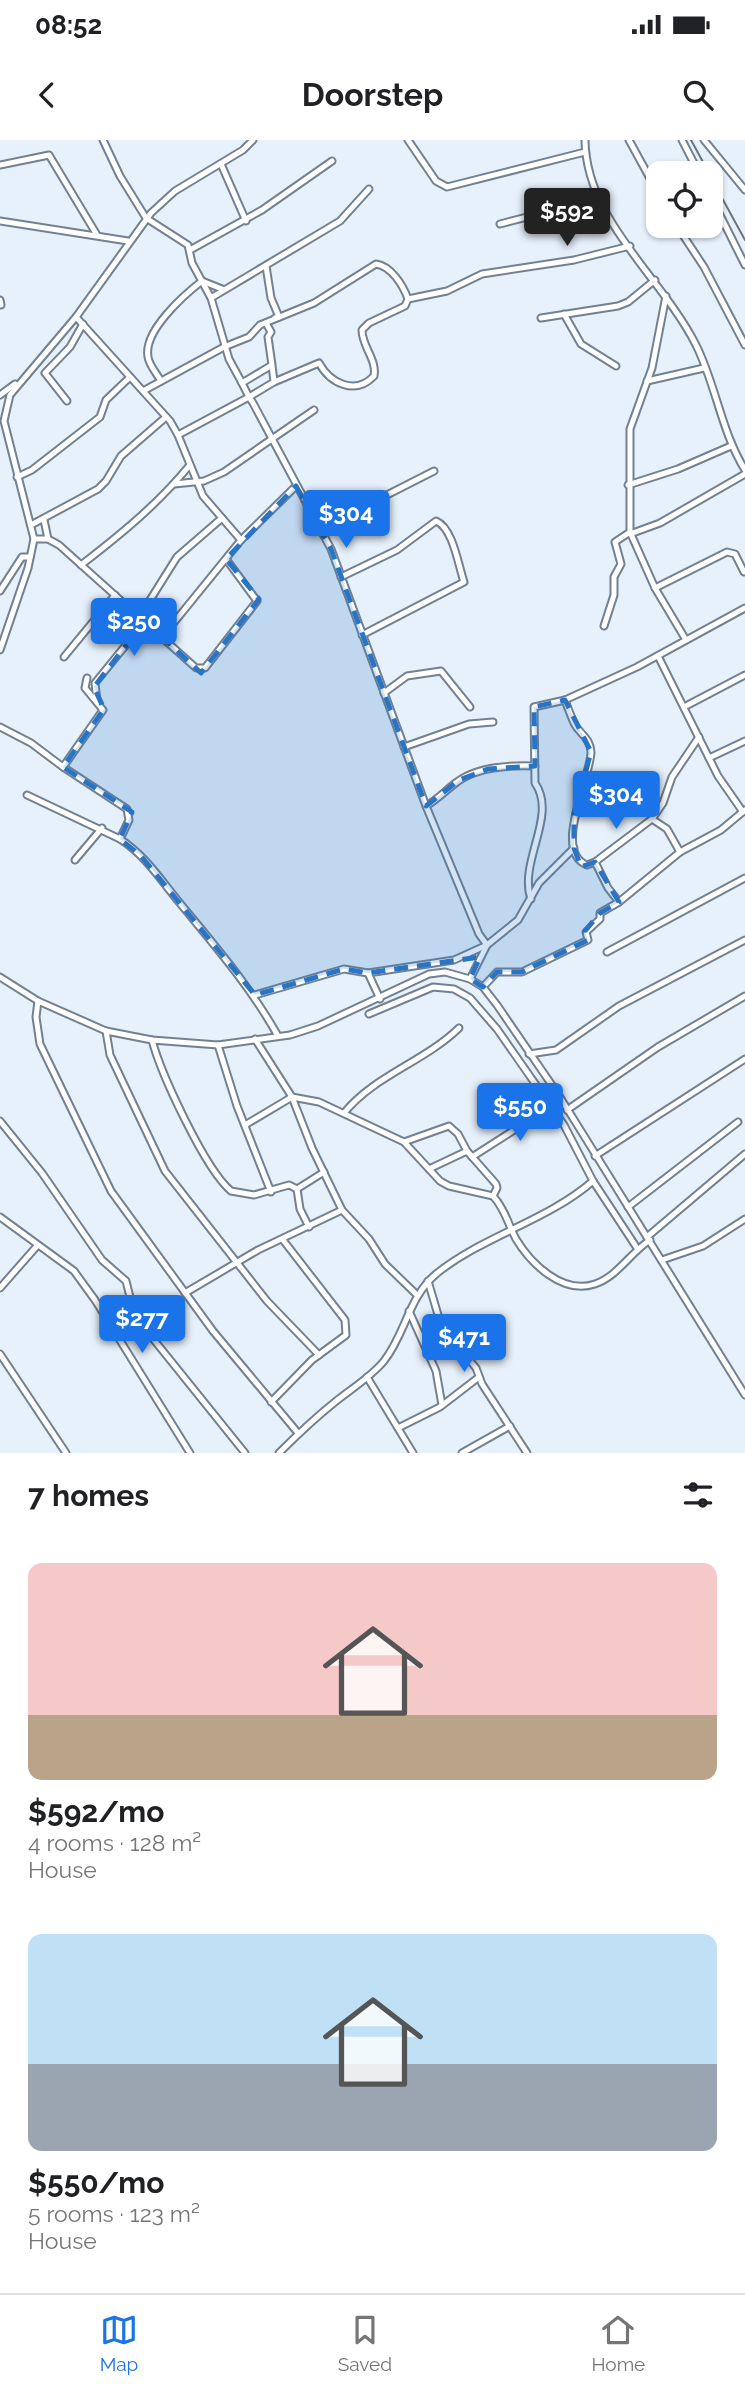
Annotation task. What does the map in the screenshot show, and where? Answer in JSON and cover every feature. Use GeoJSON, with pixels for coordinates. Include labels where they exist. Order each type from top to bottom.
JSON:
{"type":"FeatureCollection","features":[{"type":"Feature","properties":{"kind":"street"},"geometry":{"type":"LineString","coordinates":[[103,140],[120,176],[146,218],[184,241],[190,250],[190,258],[211,298],[224,347],[320,529],[341,577],[426,806],[486,945]]}},
{"type":"Feature","properties":{"kind":"street"},"geometry":{"type":"LineString","coordinates":[[0,650],[34,539],[4,421],[5,406],[18,383],[76,317],[146,218],[175,191],[221,164],[253,140]]}},
{"type":"Feature","properties":{"kind":"street"},"geometry":{"type":"LineString","coordinates":[[408,140],[443,187],[585,152]]}},
{"type":"Feature","properties":{"kind":"street"},"geometry":{"type":"LineString","coordinates":[[585,140],[585,152],[597,200],[666,296],[696,346],[731,446],[745,472],[660,523],[630,533],[615,542],[621,564],[614,577],[614,595],[604,626]]}},
{"type":"Feature","properties":{"kind":"street"},"geometry":{"type":"LineString","coordinates":[[629,140],[646,171]]}},
{"type":"Feature","properties":{"kind":"street"},"geometry":{"type":"LineString","coordinates":[[682,140],[693,161]]}},
{"type":"Feature","properties":{"kind":"street"},"geometry":{"type":"LineString","coordinates":[[704,140],[745,190]]}},
{"type":"Feature","properties":{"kind":"street"},"geometry":{"type":"LineString","coordinates":[[0,165],[50,155],[97,235]]}},
{"type":"Feature","properties":{"kind":"street"},"geometry":{"type":"LineString","coordinates":[[190,250],[246,221],[332,161]]}},
{"type":"Feature","properties":{"kind":"street"},"geometry":{"type":"LineString","coordinates":[[221,164],[246,221]]}},
{"type":"Feature","properties":{"kind":"street"},"geometry":{"type":"LineString","coordinates":[[211,298],[340,221],[369,189]]}},
{"type":"Feature","properties":{"kind":"street"},"geometry":{"type":"LineString","coordinates":[[500,224],[597,200]]}},
{"type":"Feature","properties":{"kind":"street"},"geometry":{"type":"LineString","coordinates":[[0,220],[128,241]]}},
{"type":"Feature","properties":{"kind":"street"},"geometry":{"type":"LineString","coordinates":[[723,221],[745,265]]}},
{"type":"Feature","properties":{"kind":"street"},"geometry":{"type":"LineString","coordinates":[[685,238],[704,267],[745,345]]}},
{"type":"Feature","properties":{"kind":"street"},"geometry":{"type":"LineString","coordinates":[[408,299],[447,291],[482,274],[574,260],[630,246]]}},
{"type":"Feature","properties":{"kind":"street"},"geometry":{"type":"LineString","coordinates":[[266,323],[305,308],[378,263],[397,278],[408,299]]}},
{"type":"Feature","properties":{"kind":"street"},"geometry":{"type":"LineString","coordinates":[[144,391],[224,347],[249,337],[266,323],[279,317],[271,298],[266,266]]}},
{"type":"Feature","properties":{"kind":"street"},"geometry":{"type":"LineString","coordinates":[[541,318],[606,309],[628,302],[655,280]]}},
{"type":"Feature","properties":{"kind":"street"},"geometry":{"type":"LineString","coordinates":[[202,281],[222,289]]}},
{"type":"Feature","properties":{"kind":"street"},"geometry":{"type":"LineString","coordinates":[[161,382],[150,363],[148,349],[175,302],[202,281]]}},
{"type":"Feature","properties":{"kind":"street"},"geometry":{"type":"LineString","coordinates":[[666,296],[647,381],[630,429],[630,533],[654,588],[686,640]]}},
{"type":"Feature","properties":{"kind":"street"},"geometry":{"type":"LineString","coordinates":[[178,435],[274,382],[319,363],[327,377],[336,383],[362,385],[370,381],[375,370],[363,342],[362,330],[369,323],[405,306],[408,299]]}},
{"type":"Feature","properties":{"kind":"street"},"geometry":{"type":"LineString","coordinates":[[564,314],[581,344],[616,366]]}},
{"type":"Feature","properties":{"kind":"street"},"geometry":{"type":"LineString","coordinates":[[76,317],[166,417],[178,435],[195,481],[241,540]]}},
{"type":"Feature","properties":{"kind":"street"},"geometry":{"type":"LineString","coordinates":[[266,323],[271,332],[268,337],[274,382]]}},
{"type":"Feature","properties":{"kind":"street"},"geometry":{"type":"LineString","coordinates":[[67,401],[45,373],[70,347],[83,324]]}},
{"type":"Feature","properties":{"kind":"street"},"geometry":{"type":"LineString","coordinates":[[242,383],[272,365]]}},
{"type":"Feature","properties":{"kind":"street"},"geometry":{"type":"LineString","coordinates":[[647,381],[704,368]]}},
{"type":"Feature","properties":{"kind":"street"},"geometry":{"type":"LineString","coordinates":[[17,477],[32,470],[100,417],[106,400],[130,377]]}},
{"type":"Feature","properties":{"kind":"street"},"geometry":{"type":"LineString","coordinates":[[0,395],[18,383]]}},
{"type":"Feature","properties":{"kind":"street"},"geometry":{"type":"LineString","coordinates":[[174,484],[208,481],[314,410]]}},
{"type":"Feature","properties":{"kind":"street"},"geometry":{"type":"LineString","coordinates":[[32,525],[98,489],[126,451],[166,417]]}},
{"type":"Feature","properties":{"kind":"street"},"geometry":{"type":"LineString","coordinates":[[628,485],[678,469],[731,446]]}},
{"type":"Feature","properties":{"kind":"street"},"geometry":{"type":"LineString","coordinates":[[81,565],[136,523],[144,510],[189,467]]}},
{"type":"Feature","properties":{"kind":"street"},"geometry":{"type":"LineString","coordinates":[[320,529],[434,471]]}},
{"type":"Feature","properties":{"kind":"street"},"geometry":{"type":"LineString","coordinates":[[163,636],[241,540],[296,486]]}},
{"type":"Feature","properties":{"kind":"street"},"geometry":{"type":"LineString","coordinates":[[97,701],[95,682],[134,635],[138,628],[139,615],[177,557],[222,518]]}},
{"type":"Feature","properties":{"kind":"street"},"geometry":{"type":"LineString","coordinates":[[44,520],[48,539]]}},
{"type":"Feature","properties":{"kind":"street"},"geometry":{"type":"LineString","coordinates":[[341,577],[397,550],[436,521],[441,524],[452,542],[464,582],[362,635]]}},
{"type":"Feature","properties":{"kind":"street"},"geometry":{"type":"LineString","coordinates":[[34,539],[48,539],[81,565],[197,668],[205,668],[257,601],[226,559]]}},
{"type":"Feature","properties":{"kind":"street"},"geometry":{"type":"LineString","coordinates":[[654,588],[727,552],[735,554],[744,572]]}},
{"type":"Feature","properties":{"kind":"street"},"geometry":{"type":"LineString","coordinates":[[0,591],[22,557],[30,557]]}},
{"type":"Feature","properties":{"kind":"street"},"geometry":{"type":"LineString","coordinates":[[64,657],[115,595]]}},
{"type":"Feature","properties":{"kind":"street"},"geometry":{"type":"LineString","coordinates":[[531,899],[528,892],[532,853],[542,812],[535,766],[534,707],[565,700],[658,656],[745,608]]}},
{"type":"Feature","properties":{"kind":"street"},"geometry":{"type":"LineString","coordinates":[[482,987],[497,972],[523,972],[588,940],[586,932],[600,919],[600,913],[619,902],[680,852],[722,830],[744,812],[709,758],[658,656]]}},
{"type":"Feature","properties":{"kind":"street"},"geometry":{"type":"LineString","coordinates":[[384,693],[407,676],[441,671],[470,707]]}},
{"type":"Feature","properties":{"kind":"street"},"geometry":{"type":"LineString","coordinates":[[684,708],[745,675]]}},
{"type":"Feature","properties":{"kind":"street"},"geometry":{"type":"LineString","coordinates":[[63,767],[103,710],[85,688],[87,678]]}},
{"type":"Feature","properties":{"kind":"street"},"geometry":{"type":"LineString","coordinates":[[565,700],[576,726],[586,736],[591,752],[574,814],[574,848],[583,864],[595,862],[652,819],[663,803],[672,777],[699,737]]}},
{"type":"Feature","properties":{"kind":"street"},"geometry":{"type":"LineString","coordinates":[[404,747],[469,724],[493,722]]}},
{"type":"Feature","properties":{"kind":"street"},"geometry":{"type":"LineString","coordinates":[[0,727],[32,743],[63,767],[127,808],[129,820],[120,839]]}},
{"type":"Feature","properties":{"kind":"street"},"geometry":{"type":"LineString","coordinates":[[709,758],[745,741]]}},
{"type":"Feature","properties":{"kind":"street"},"geometry":{"type":"LineString","coordinates":[[426,806],[459,780],[488,769],[535,766]]}},
{"type":"Feature","properties":{"kind":"street"},"geometry":{"type":"LineString","coordinates":[[27,795],[102,828],[141,856],[255,995],[278,1036]]}},
{"type":"Feature","properties":{"kind":"street"},"geometry":{"type":"LineString","coordinates":[[652,819],[667,829],[680,852]]}},
{"type":"Feature","properties":{"kind":"street"},"geometry":{"type":"LineString","coordinates":[[75,860],[102,828]]}},
{"type":"Feature","properties":{"kind":"street"},"geometry":{"type":"LineString","coordinates":[[255,995],[344,969],[368,973],[454,960],[486,945],[523,914],[546,875],[574,848]]}},
{"type":"Feature","properties":{"kind":"street"},"geometry":{"type":"LineString","coordinates":[[595,862],[608,888],[619,902]]}},
{"type":"Feature","properties":{"kind":"street"},"geometry":{"type":"LineString","coordinates":[[607,952],[745,878]]}},
{"type":"Feature","properties":{"kind":"street"},"geometry":{"type":"LineString","coordinates":[[529,1054],[556,1050],[619,1006],[745,940]]}},
{"type":"Feature","properties":{"kind":"street"},"geometry":{"type":"LineString","coordinates":[[470,979],[486,945]]}},
{"type":"Feature","properties":{"kind":"street"},"geometry":{"type":"LineString","coordinates":[[0,977],[38,1001],[106,1031],[152,1040],[218,1045],[318,1027],[429,974],[445,972],[470,979],[482,987],[567,1110],[745,1395]]}},
{"type":"Feature","properties":{"kind":"street"},"geometry":{"type":"LineString","coordinates":[[368,973],[380,999]]}},
{"type":"Feature","properties":{"kind":"street"},"geometry":{"type":"LineString","coordinates":[[369,1014],[426,988],[454,989],[470,998],[491,1021],[564,1125],[593,1181],[638,1248]]}},
{"type":"Feature","properties":{"kind":"street"},"geometry":{"type":"LineString","coordinates":[[567,1110],[658,1047],[745,996]]}},
{"type":"Feature","properties":{"kind":"street"},"geometry":{"type":"LineString","coordinates":[[38,1001],[36,1017],[40,1044],[120,1205],[185,1293],[298,1433]]}},
{"type":"Feature","properties":{"kind":"street"},"geometry":{"type":"LineString","coordinates":[[344,1113],[371,1086],[421,1056],[459,1028]]}},
{"type":"Feature","properties":{"kind":"street"},"geometry":{"type":"LineString","coordinates":[[106,1031],[110,1055],[165,1171],[267,1301],[319,1355]]}},
{"type":"Feature","properties":{"kind":"street"},"geometry":{"type":"LineString","coordinates":[[255,1039],[292,1097],[342,1210],[369,1239],[385,1264],[416,1294]]}},
{"type":"Feature","properties":{"kind":"street"},"geometry":{"type":"LineString","coordinates":[[152,1040],[186,1121],[224,1185],[231,1191],[244,1195],[271,1192],[289,1185],[297,1189]]}},
{"type":"Feature","properties":{"kind":"street"},"geometry":{"type":"LineString","coordinates":[[218,1045],[271,1192]]}},
{"type":"Feature","properties":{"kind":"street"},"geometry":{"type":"LineString","coordinates":[[595,1156],[745,1059]]}},
{"type":"Feature","properties":{"kind":"street"},"geometry":{"type":"LineString","coordinates":[[245,1125],[292,1097],[310,1100],[344,1113],[404,1142],[449,1186],[493,1196],[512,1230],[537,1265],[572,1286],[595,1284],[622,1268],[648,1238],[745,1154]]}},
{"type":"Feature","properties":{"kind":"street"},"geometry":{"type":"LineString","coordinates":[[472,1157],[533,1118],[547,1103]]}},
{"type":"Feature","properties":{"kind":"street"},"geometry":{"type":"LineString","coordinates":[[628,1207],[738,1122]]}},
{"type":"Feature","properties":{"kind":"street"},"geometry":{"type":"LineString","coordinates":[[1,1123],[42,1173],[102,1260],[128,1284],[131,1301],[146,1329],[245,1453]]}},
{"type":"Feature","properties":{"kind":"street"},"geometry":{"type":"LineString","coordinates":[[404,1142],[449,1126],[496,1184],[493,1196]]}},
{"type":"Feature","properties":{"kind":"street"},"geometry":{"type":"LineString","coordinates":[[429,1169],[467,1151]]}},
{"type":"Feature","properties":{"kind":"street"},"geometry":{"type":"LineString","coordinates":[[297,1189],[324,1172]]}},
{"type":"Feature","properties":{"kind":"street"},"geometry":{"type":"LineString","coordinates":[[279,1453],[298,1433],[382,1364],[393,1348],[416,1294],[428,1281],[460,1259],[573,1199],[593,1181]]}},
{"type":"Feature","properties":{"kind":"street"},"geometry":{"type":"LineString","coordinates":[[297,1189],[300,1209],[309,1227]]}},
{"type":"Feature","properties":{"kind":"street"},"geometry":{"type":"LineString","coordinates":[[185,1293],[258,1250],[342,1210]]}},
{"type":"Feature","properties":{"kind":"street"},"geometry":{"type":"LineString","coordinates":[[0,1217],[74,1272],[89,1291],[190,1453]]}},
{"type":"Feature","properties":{"kind":"street"},"geometry":{"type":"LineString","coordinates":[[662,1260],[703,1246],[745,1219]]}},
{"type":"Feature","properties":{"kind":"street"},"geometry":{"type":"LineString","coordinates":[[271,1402],[319,1355],[346,1335],[348,1325],[283,1240]]}},
{"type":"Feature","properties":{"kind":"street"},"geometry":{"type":"LineString","coordinates":[[0,1288],[37,1246]]}},
{"type":"Feature","properties":{"kind":"street"},"geometry":{"type":"LineString","coordinates":[[428,1281],[441,1325],[476,1368],[527,1453]]}},
{"type":"Feature","properties":{"kind":"street"},"geometry":{"type":"LineString","coordinates":[[409,1311],[436,1371],[442,1405]]}},
{"type":"Feature","properties":{"kind":"street"},"geometry":{"type":"LineString","coordinates":[[0,1354],[66,1453]]}},
{"type":"Feature","properties":{"kind":"street"},"geometry":{"type":"LineString","coordinates":[[367,1377],[413,1453]]}},
{"type":"Feature","properties":{"kind":"street"},"geometry":{"type":"LineString","coordinates":[[398,1428],[442,1405],[479,1377]]}},
{"type":"Feature","properties":{"kind":"street"},"geometry":{"type":"LineString","coordinates":[[463,1453],[510,1426]]}},
{"type":"Feature","properties":{"kind":"highlighted area"},"geometry":{"type":"Polygon","coordinates":[[[296,486],[331,549],[426,806],[459,780],[488,769],[535,766],[534,707],[565,700],[591,752],[574,814],[574,848],[581,867],[595,862],[619,902],[600,913],[585,931],[588,940],[522,972],[497,972],[483,987],[470,979],[480,957],[368,973],[344,969],[255,995],[141,856],[120,839],[132,812],[63,767],[104,709],[94,687],[134,635],[137,614],[201,673],[259,599],[226,559],[296,486]]]}},
{"type":"Feature","properties":{"kind":"railway"},"geometry":{"type":"LineString","coordinates":[[691,140],[702,161]]}},
{"type":"Feature","properties":{"kind":"railway"},"geometry":{"type":"LineString","coordinates":[[723,200],[745,240]]}}]}
